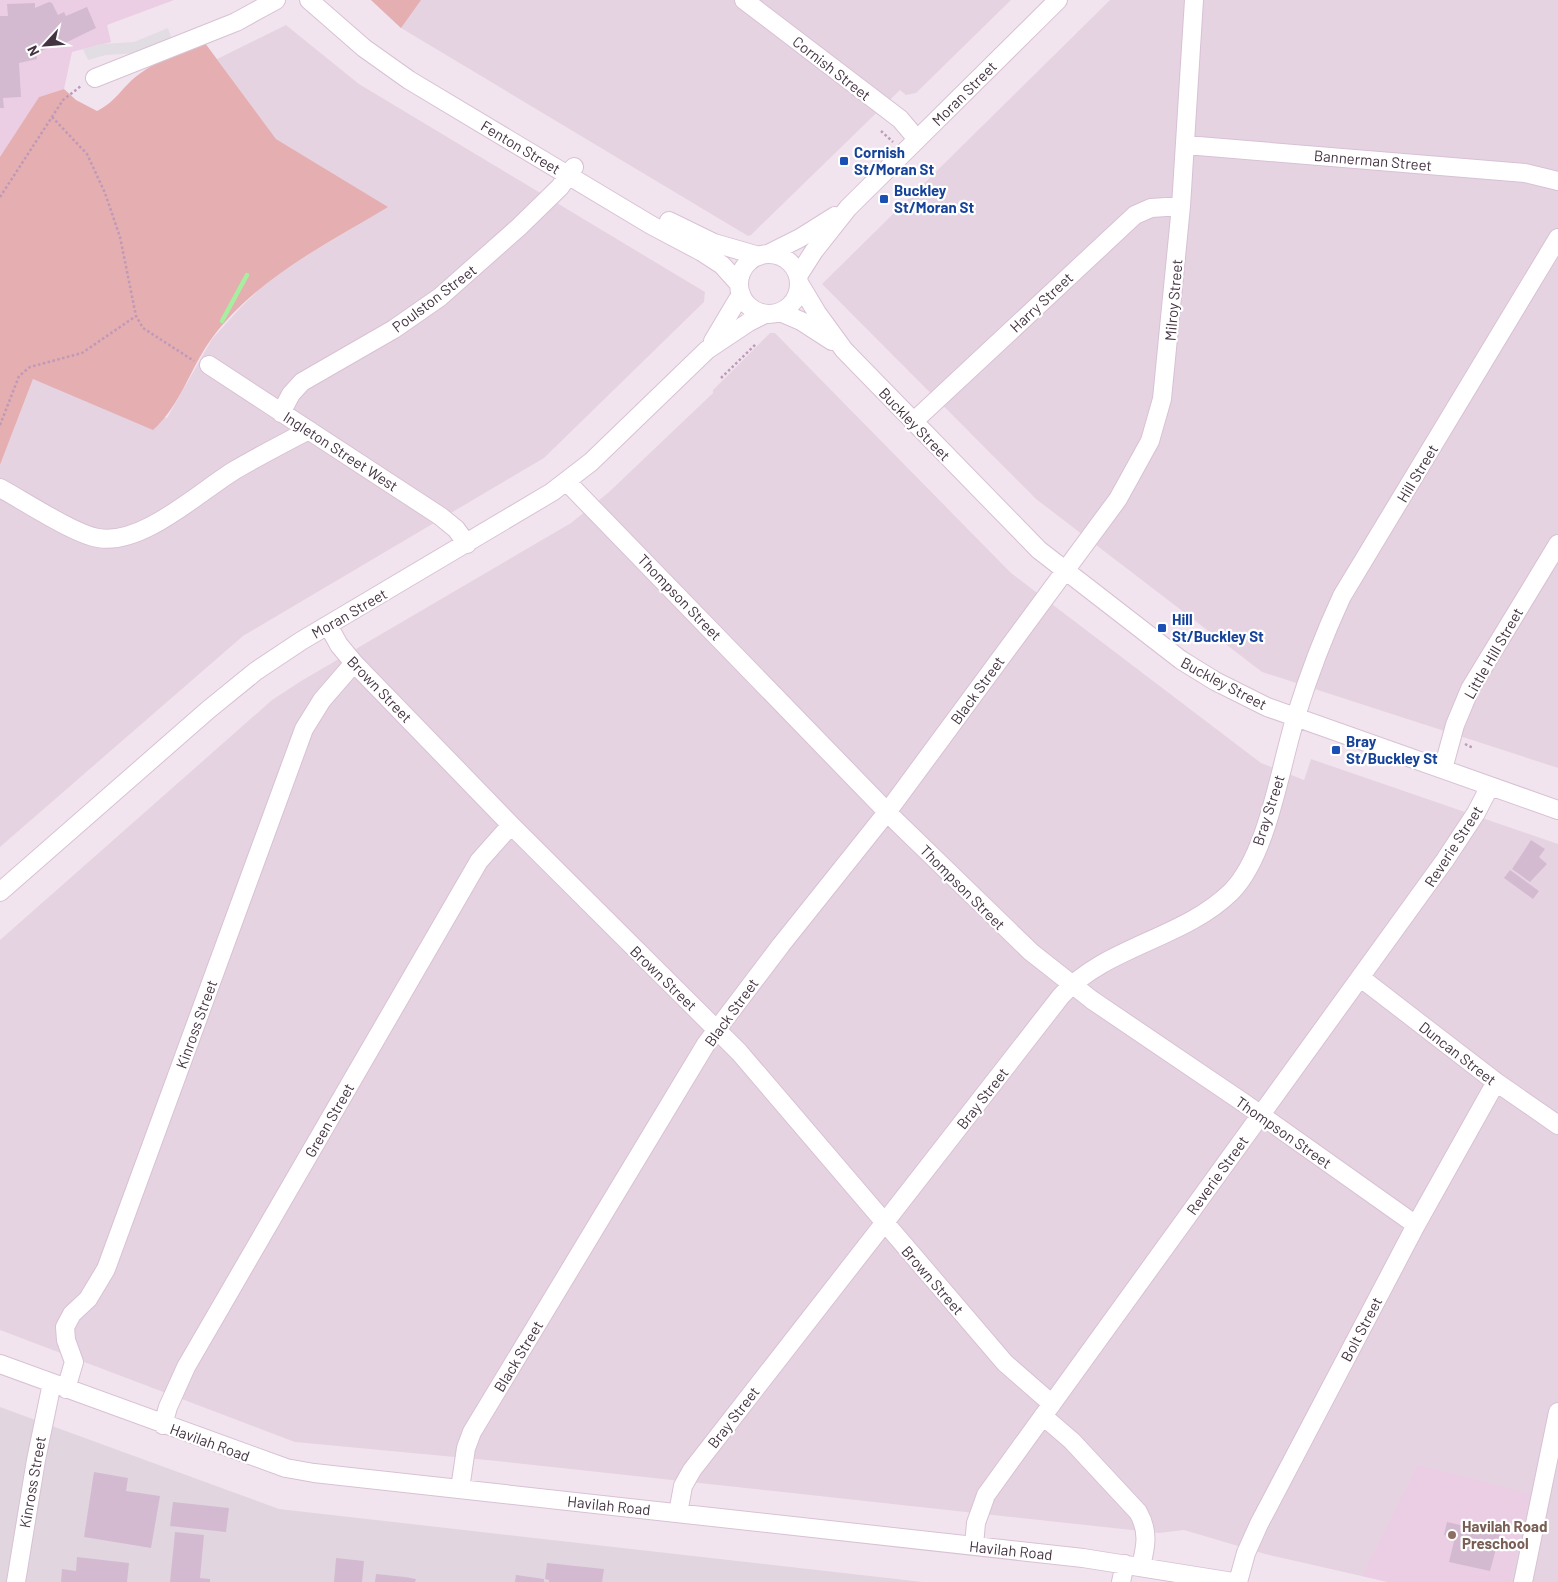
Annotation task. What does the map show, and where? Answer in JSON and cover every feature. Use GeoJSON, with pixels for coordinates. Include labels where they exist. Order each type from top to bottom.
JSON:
{"type":"FeatureCollection","features":[{"type":"Feature","properties":{"kind":"street"},"geometry":{"type":"LineString","coordinates":[[95,78],[236,22],[276,0]]}},
{"type":"Feature","properties":{"kind":"street","name":"Fenton Street"},"geometry":{"type":"LineString","coordinates":[[309,0],[364,48],[388,66],[572,171],[685,230],[714,243],[764,255]]}},
{"type":"Feature","properties":{"kind":"street","name":"Fenton Street"},"geometry":{"type":"LineString","coordinates":[[327,0],[401,60],[572,171],[651,225],[702,252],[722,265],[740,289]]}},
{"type":"Feature","properties":{"kind":"street","name":"Moran Street"},"geometry":{"type":"LineString","coordinates":[[799,280],[814,251],[848,208],[1058,0]]}},
{"type":"Feature","properties":{"kind":"street","name":"Milroy Street"},"geometry":{"type":"LineString","coordinates":[[1064,571],[1118,499],[1142,460],[1155,428],[1165,374],[1182,206],[1194,0]]}},
{"type":"Feature","properties":{"kind":"street","name":"Cornish Street"},"geometry":{"type":"LineString","coordinates":[[754,3],[900,119],[918,139]]}},
{"type":"Feature","properties":{"kind":"street","name":"Bannerman Street"},"geometry":{"type":"LineString","coordinates":[[1186,145],[1525,173],[1558,181]]}},
{"type":"Feature","properties":{"kind":"street","name":"Poulston Street"},"geometry":{"type":"LineString","coordinates":[[281,413],[291,394],[302,382],[394,328],[465,277],[548,199],[572,171]]}},
{"type":"Feature","properties":{"kind":"street","name":"Harry Street"},"geometry":{"type":"LineString","coordinates":[[912,422],[1134,216],[1151,208],[1182,206]]}},
{"type":"Feature","properties":{"kind":"street","name":"Moran Street"},"geometry":{"type":"LineString","coordinates":[[764,255],[800,238],[848,208]]}},
{"type":"Feature","properties":{"kind":"street","name":"Hill Street"},"geometry":{"type":"LineString","coordinates":[[1295,717],[1320,644],[1342,596],[1558,238]]}},
{"type":"Feature","properties":{"kind":"street"},"geometry":{"type":"LineString","coordinates":[[764,255],[787,260],[799,280],[794,300],[773,313],[750,308],[740,289],[745,266],[764,255]]}},
{"type":"Feature","properties":{"kind":"street","name":"Buckley Street"},"geometry":{"type":"LineString","coordinates":[[799,280],[817,313],[844,350],[912,422],[1039,550],[1181,660],[1239,694],[1295,717],[1558,810]]}},
{"type":"Feature","properties":{"kind":"street","name":"Moran Street"},"geometry":{"type":"LineString","coordinates":[[707,350],[722,329],[740,289]]}},
{"type":"Feature","properties":{"kind":"street","name":"Moran Street"},"geometry":{"type":"LineString","coordinates":[[0,892],[232,690],[278,656],[467,544],[567,482],[707,350],[749,322],[773,313]]}},
{"type":"Feature","properties":{"kind":"street","name":"Buckley Street"},"geometry":{"type":"LineString","coordinates":[[773,313],[811,327],[844,350]]}},
{"type":"Feature","properties":{"kind":"street","name":"Ingleton Street West"},"geometry":{"type":"LineString","coordinates":[[209,364],[440,516],[456,529],[467,544]]}},
{"type":"Feature","properties":{"kind":"street"},"geometry":{"type":"LineString","coordinates":[[0,488],[84,534],[108,540],[125,538],[148,528],[237,469],[309,430]]}},
{"type":"Feature","properties":{"kind":"street","name":"Thompson Street"},"geometry":{"type":"LineString","coordinates":[[567,482],[888,812],[996,920],[1071,985],[1261,1115],[1416,1225]]}},
{"type":"Feature","properties":{"kind":"street","name":"Little Hill Street"},"geometry":{"type":"LineString","coordinates":[[1443,769],[1455,725],[1470,689],[1558,544]]}},
{"type":"Feature","properties":{"kind":"street","name":"Black Street"},"geometry":{"type":"LineString","coordinates":[[460,1489],[466,1448],[472,1432],[717,1029],[888,812],[1064,571]]}},
{"type":"Feature","properties":{"kind":"street","name":"Brown Street"},"geometry":{"type":"LineString","coordinates":[[328,625],[339,645],[354,663],[678,994],[717,1029],[1072,1441],[1138,1512],[1146,1535],[1133,1565],[1121,1582]]}},
{"type":"Feature","properties":{"kind":"street","name":"Kinross Street"},"geometry":{"type":"LineString","coordinates":[[16,1582],[39,1443],[59,1386],[74,1362],[66,1340],[65,1327],[72,1314],[88,1299],[106,1269],[304,729],[322,700],[354,663]]}},
{"type":"Feature","properties":{"kind":"street","name":"Bray Street"},"geometry":{"type":"LineString","coordinates":[[678,1513],[683,1486],[692,1470],[1071,985],[1105,963],[1191,920],[1231,892],[1243,877],[1259,842],[1295,717]]}},
{"type":"Feature","properties":{"kind":"street","name":"Reverie Street"},"geometry":{"type":"LineString","coordinates":[[974,1545],[976,1523],[986,1495],[1361,978],[1456,844],[1490,786]]}},
{"type":"Feature","properties":{"kind":"street","name":"Green Street"},"geometry":{"type":"LineString","coordinates":[[163,1425],[168,1407],[186,1367],[479,861],[511,825]]}},
{"type":"Feature","properties":{"kind":"street","name":"Duncan Street"},"geometry":{"type":"LineString","coordinates":[[1361,978],[1496,1082],[1558,1125]]}},
{"type":"Feature","properties":{"kind":"street","name":"Bolt Street"},"geometry":{"type":"LineString","coordinates":[[1238,1582],[1246,1553],[1259,1524],[1416,1225],[1496,1082]]}},
{"type":"Feature","properties":{"kind":"street","name":"Havilah Road"},"geometry":{"type":"LineString","coordinates":[[0,1364],[163,1425],[286,1468],[460,1489],[974,1545],[1133,1565],[1233,1582]]}},
{"type":"Feature","properties":{"kind":"street"},"geometry":{"type":"LineString","coordinates":[[1523,1582],[1558,1412]]}},
{"type":"Feature","properties":{"kind":"path"},"geometry":{"type":"LineString","coordinates":[[0,197],[63,100],[95,78]]}},
{"type":"Feature","properties":{"kind":"path"},"geometry":{"type":"LineString","coordinates":[[52,117],[87,154],[105,193],[120,237],[136,316],[142,328],[198,364],[209,364]]}},
{"type":"Feature","properties":{"kind":"path"},"geometry":{"type":"LineString","coordinates":[[0,425],[19,376],[30,367],[82,353],[136,316]]}},
{"type":"Feature","properties":{"kind":"path"},"geometry":{"type":"LineString","coordinates":[[721,378],[756,344]]}},
{"type":"Feature","properties":{"kind":"shaded area"},"geometry":{"type":"Polygon","coordinates":[[[0,0],[174,0],[107,25],[111,42],[72,52],[64,89],[39,97],[0,158],[0,0]]]}},
{"type":"Feature","properties":{"kind":"shaded area"},"geometry":{"type":"Polygon","coordinates":[[[371,0],[1011,0],[916,93],[906,95],[900,90],[748,236],[401,28],[371,0]]]}},
{"type":"Feature","properties":{"kind":"shaded area"},"geometry":{"type":"Polygon","coordinates":[[[371,0],[421,0],[401,28],[371,0]]]}},
{"type":"Feature","properties":{"kind":"shaded area"},"geometry":{"type":"Polygon","coordinates":[[[1110,0],[1558,0],[1558,768],[1262,672],[1036,499],[822,284],[1110,0]]]}},
{"type":"Feature","properties":{"kind":"shaded area"},"geometry":{"type":"Polygon","coordinates":[[[286,25],[359,84],[705,292],[704,302],[544,458],[243,636],[0,847],[0,465],[33,379],[167,418],[212,339],[273,276],[387,207],[276,139],[217,59],[286,25]]]}},
{"type":"Feature","properties":{"kind":"shaded area"},"geometry":{"type":"Polygon","coordinates":[[[168,28],[172,40],[138,53],[106,55],[88,60],[83,49],[101,44],[134,42],[168,28]]]}},
{"type":"Feature","properties":{"kind":"shaded area"},"geometry":{"type":"Polygon","coordinates":[[[205,43],[276,139],[388,207],[293,264],[250,298],[212,338],[171,409],[153,430],[33,379],[0,465],[0,157],[39,97],[64,89],[76,100],[97,111],[114,99],[132,80],[145,70],[170,57],[205,43]]]}},
{"type":"Feature","properties":{"kind":"shaded area"},"geometry":{"type":"Polygon","coordinates":[[[770,333],[775,333],[1011,573],[1261,763],[1304,780],[1311,759],[1558,844],[1558,1582],[1388,1582],[1265,1554],[1184,1530],[1159,1533],[497,1461],[295,1442],[0,1330],[0,940],[272,700],[301,681],[571,523],[609,492],[713,393],[713,390],[770,333]]]}},
{"type":"Feature","properties":{"kind":"shaded area"},"geometry":{"type":"Polygon","coordinates":[[[0,1407],[279,1509],[923,1582],[0,1582],[0,1407]]]}},
{"type":"Feature","properties":{"kind":"shaded area","name":"Havilah Road Preschool"},"geometry":{"type":"Polygon","coordinates":[[[1418,1465],[1530,1494],[1510,1582],[1388,1582],[1362,1576],[1418,1465]]]}},
{"type":"Feature","properties":{"kind":"building"},"geometry":{"type":"Polygon","coordinates":[[[49,2],[52,3],[58,15],[64,12],[66,16],[87,7],[96,28],[59,46],[58,44],[36,53],[37,59],[19,63],[21,97],[3,98],[4,108],[0,108],[0,16],[8,16],[7,4],[35,3],[35,8],[49,2]]]}},
{"type":"Feature","properties":{"kind":"building"},"geometry":{"type":"Polygon","coordinates":[[[1531,840],[1545,849],[1539,857],[1547,864],[1530,882],[1512,869],[1531,840]]]}},
{"type":"Feature","properties":{"kind":"building"},"geometry":{"type":"Polygon","coordinates":[[[1510,870],[1539,891],[1533,899],[1504,878],[1510,870]]]}},
{"type":"Feature","properties":{"kind":"building"},"geometry":{"type":"Polygon","coordinates":[[[94,1472],[128,1478],[126,1491],[160,1496],[151,1548],[84,1537],[94,1472]]]}},
{"type":"Feature","properties":{"kind":"building"},"geometry":{"type":"Polygon","coordinates":[[[173,1502],[229,1508],[226,1532],[170,1526],[173,1502]]]}},
{"type":"Feature","properties":{"kind":"building"},"geometry":{"type":"Polygon","coordinates":[[[1447,1522],[1500,1534],[1490,1571],[1449,1562],[1455,1537],[1444,1535],[1447,1522]]]}},
{"type":"Feature","properties":{"kind":"building"},"geometry":{"type":"Polygon","coordinates":[[[175,1532],[204,1535],[200,1578],[210,1579],[210,1582],[170,1582],[175,1532]]]}},
{"type":"Feature","properties":{"kind":"building"},"geometry":{"type":"Polygon","coordinates":[[[77,1557],[129,1563],[127,1582],[61,1582],[62,1569],[76,1571],[77,1557]]]}},
{"type":"Feature","properties":{"kind":"building"},"geometry":{"type":"Polygon","coordinates":[[[336,1558],[364,1561],[362,1582],[334,1582],[336,1558]]]}},
{"type":"Feature","properties":{"kind":"building"},"geometry":{"type":"Polygon","coordinates":[[[547,1563],[604,1569],[602,1582],[549,1582],[549,1580],[545,1579],[547,1563]]]}},
{"type":"Feature","properties":{"kind":"building"},"geometry":{"type":"Polygon","coordinates":[[[376,1574],[416,1579],[415,1582],[375,1582],[376,1574]]]}},
{"type":"Feature","properties":{"kind":"building"},"geometry":{"type":"Polygon","coordinates":[[[516,1575],[544,1579],[544,1582],[515,1582],[516,1575]]]}},
{"type":"Feature","properties":{"kind":"waterway"},"geometry":{"type":"LineString","coordinates":[[222,321],[247,275]]}},
{"type":"Feature","properties":{"kind":"place","name":"Cornish St/Moran St"},"geometry":{"type":"Point","coordinates":[844,161]}},
{"type":"Feature","properties":{"kind":"place","name":"Buckley St/Moran St"},"geometry":{"type":"Point","coordinates":[884,199]}},
{"type":"Feature","properties":{"kind":"place","name":"Hill St/Buckley St"},"geometry":{"type":"Point","coordinates":[1162,628]}},
{"type":"Feature","properties":{"kind":"place","name":"Bray St/Buckley St"},"geometry":{"type":"Point","coordinates":[1336,750]}},
{"type":"Feature","properties":{"kind":"place","name":"Havilah Road Preschool"},"geometry":{"type":"Point","coordinates":[1452,1535]}}]}
